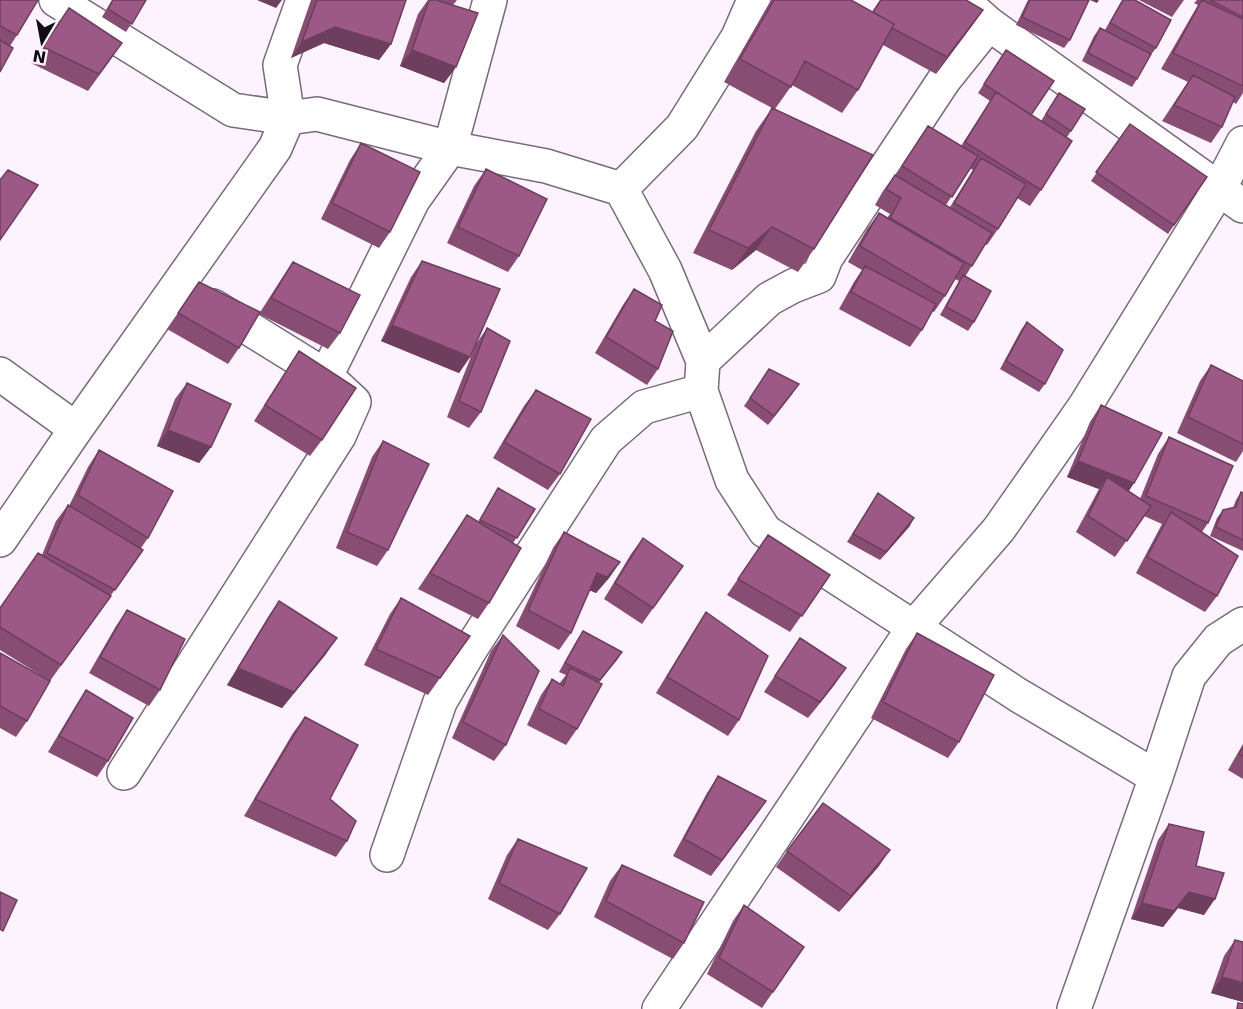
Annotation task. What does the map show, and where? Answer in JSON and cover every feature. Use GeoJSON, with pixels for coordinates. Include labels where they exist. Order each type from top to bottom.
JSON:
{"type":"FeatureCollection","features":[{"type":"Feature","properties":{"kind":"street"},"geometry":{"type":"LineString","coordinates":[[56,0],[233,110],[288,118],[317,114],[450,148],[546,166],[621,189],[666,270],[702,376],[732,480],[765,531],[1018,695],[1156,777]]}},
{"type":"Feature","properties":{"kind":"street"},"geometry":{"type":"LineString","coordinates":[[0,540],[275,148],[288,118],[280,65],[303,0]]}},
{"type":"Feature","properties":{"kind":"street"},"geometry":{"type":"LineString","coordinates":[[326,376],[412,200],[450,148],[490,0]]}},
{"type":"Feature","properties":{"kind":"street"},"geometry":{"type":"LineString","coordinates":[[621,189],[682,127],[738,37],[754,0]]}},
{"type":"Feature","properties":{"kind":"street"},"geometry":{"type":"LineString","coordinates":[[962,0],[989,24],[1231,197]]}},
{"type":"Feature","properties":{"kind":"street"},"geometry":{"type":"LineString","coordinates":[[387,855],[440,702],[470,650],[606,440],[644,407],[702,376],[769,299],[819,276],[826,258],[944,80],[989,24]]}},
{"type":"Feature","properties":{"kind":"street"},"geometry":{"type":"LineString","coordinates":[[659,1009],[914,627],[999,529],[1231,197],[1243,143]]}},
{"type":"Feature","properties":{"kind":"street"},"geometry":{"type":"LineString","coordinates":[[124,773],[339,436],[354,402],[326,376],[178,284]]}},
{"type":"Feature","properties":{"kind":"street"},"geometry":{"type":"LineString","coordinates":[[0,374],[76,429]]}},
{"type":"Feature","properties":{"kind":"street"},"geometry":{"type":"LineString","coordinates":[[1074,1009],[1189,676],[1218,640],[1243,624]]}},
{"type":"Feature","properties":{"kind":"building"},"geometry":{"type":"Polygon","coordinates":[[[0,0],[38,0],[17,35],[0,26],[0,0]]]}},
{"type":"Feature","properties":{"kind":"building"},"geometry":{"type":"Polygon","coordinates":[[[113,0],[146,0],[132,24],[108,9],[113,0]]]}},
{"type":"Feature","properties":{"kind":"building"},"geometry":{"type":"Polygon","coordinates":[[[317,0],[406,0],[391,44],[335,27],[302,42],[317,0]]]}},
{"type":"Feature","properties":{"kind":"building"},"geometry":{"type":"Polygon","coordinates":[[[429,0],[478,13],[456,67],[412,50],[429,0]]]}},
{"type":"Feature","properties":{"kind":"building"},"geometry":{"type":"Polygon","coordinates":[[[774,0],[851,0],[894,24],[858,90],[805,61],[791,87],[740,59],[774,0]]]}},
{"type":"Feature","properties":{"kind":"building"},"geometry":{"type":"Polygon","coordinates":[[[881,0],[966,0],[983,10],[947,57],[892,28],[894,24],[873,12],[881,0]]]}},
{"type":"Feature","properties":{"kind":"building"},"geometry":{"type":"Polygon","coordinates":[[[1030,0],[1089,0],[1070,40],[1022,17],[1030,0]]]}},
{"type":"Feature","properties":{"kind":"building"},"geometry":{"type":"Polygon","coordinates":[[[1123,0],[1135,0],[1171,20],[1156,48],[1110,23],[1123,0]]]}},
{"type":"Feature","properties":{"kind":"building"},"geometry":{"type":"Polygon","coordinates":[[[1202,0],[1243,19],[1243,86],[1173,53],[1202,0]]]}},
{"type":"Feature","properties":{"kind":"building"},"geometry":{"type":"Polygon","coordinates":[[[1210,0],[1243,0],[1243,17],[1210,0]]]}},
{"type":"Feature","properties":{"kind":"building"},"geometry":{"type":"Polygon","coordinates":[[[69,8],[122,43],[99,74],[43,47],[69,8]]]}},
{"type":"Feature","properties":{"kind":"building"},"geometry":{"type":"Polygon","coordinates":[[[1100,28],[1151,54],[1137,79],[1088,53],[1100,28]]]}},
{"type":"Feature","properties":{"kind":"building"},"geometry":{"type":"Polygon","coordinates":[[[0,40],[13,48],[0,72],[0,40]]]}},
{"type":"Feature","properties":{"kind":"building"},"geometry":{"type":"Polygon","coordinates":[[[1006,50],[1054,81],[1031,115],[984,84],[1006,50]]]}},
{"type":"Feature","properties":{"kind":"building"},"geometry":{"type":"Polygon","coordinates":[[[1193,75],[1235,97],[1222,127],[1174,105],[1193,75]]]}},
{"type":"Feature","properties":{"kind":"building"},"geometry":{"type":"Polygon","coordinates":[[[996,92],[1072,141],[1041,190],[965,142],[996,92]]]}},
{"type":"Feature","properties":{"kind":"building"},"geometry":{"type":"Polygon","coordinates":[[[1059,93],[1085,109],[1071,131],[1046,114],[1059,93]]]}},
{"type":"Feature","properties":{"kind":"building"},"geometry":{"type":"Polygon","coordinates":[[[772,108],[873,155],[814,249],[772,227],[748,248],[709,230],[772,108]]]}},
{"type":"Feature","properties":{"kind":"building"},"geometry":{"type":"Polygon","coordinates":[[[1130,124],[1207,177],[1174,225],[1096,172],[1130,124]]]}},
{"type":"Feature","properties":{"kind":"building"},"geometry":{"type":"Polygon","coordinates":[[[928,126],[978,156],[952,197],[902,166],[928,126]]]}},
{"type":"Feature","properties":{"kind":"building"},"geometry":{"type":"Polygon","coordinates":[[[361,143],[420,172],[390,232],[332,203],[361,143]]]}},
{"type":"Feature","properties":{"kind":"building"},"geometry":{"type":"Polygon","coordinates":[[[981,158],[1026,184],[998,229],[954,203],[981,158]]]}},
{"type":"Feature","properties":{"kind":"building"},"geometry":{"type":"Polygon","coordinates":[[[486,169],[547,199],[519,256],[458,227],[486,169]]]}},
{"type":"Feature","properties":{"kind":"building"},"geometry":{"type":"Polygon","coordinates":[[[8,170],[38,185],[0,240],[0,180],[8,170]]]}},
{"type":"Feature","properties":{"kind":"building"},"geometry":{"type":"Polygon","coordinates":[[[895,175],[992,233],[972,266],[890,218],[901,198],[886,189],[895,175]]]}},
{"type":"Feature","properties":{"kind":"building"},"geometry":{"type":"Polygon","coordinates":[[[879,213],[964,263],[945,296],[860,246],[879,213]]]}},
{"type":"Feature","properties":{"kind":"building"},"geometry":{"type":"Polygon","coordinates":[[[422,261],[500,289],[470,357],[392,325],[422,261]]]}},
{"type":"Feature","properties":{"kind":"building"},"geometry":{"type":"Polygon","coordinates":[[[293,262],[360,295],[340,333],[271,298],[293,262]]]}},
{"type":"Feature","properties":{"kind":"building"},"geometry":{"type":"Polygon","coordinates":[[[865,266],[936,304],[922,330],[851,292],[865,266]]]}},
{"type":"Feature","properties":{"kind":"building"},"geometry":{"type":"Polygon","coordinates":[[[963,275],[991,291],[974,322],[946,307],[963,275]]]}},
{"type":"Feature","properties":{"kind":"building"},"geometry":{"type":"Polygon","coordinates":[[[199,282],[260,312],[239,348],[178,313],[199,282]]]}},
{"type":"Feature","properties":{"kind":"building"},"geometry":{"type":"Polygon","coordinates":[[[634,289],[662,305],[655,321],[673,331],[658,369],[606,337],[634,289]]]}},
{"type":"Feature","properties":{"kind":"building"},"geometry":{"type":"Polygon","coordinates":[[[1027,322],[1063,350],[1045,384],[1006,361],[1027,322]]]}},
{"type":"Feature","properties":{"kind":"building"},"geometry":{"type":"Polygon","coordinates":[[[487,328],[510,341],[481,412],[459,401],[487,328]]]}},
{"type":"Feature","properties":{"kind":"building"},"geometry":{"type":"Polygon","coordinates":[[[299,351],[356,388],[322,440],[265,405],[299,351]]]}},
{"type":"Feature","properties":{"kind":"building"},"geometry":{"type":"Polygon","coordinates":[[[1211,365],[1243,381],[1243,444],[1188,417],[1211,365]]]}},
{"type":"Feature","properties":{"kind":"building"},"geometry":{"type":"Polygon","coordinates":[[[769,369],[799,384],[774,416],[750,398],[769,369]]]}},
{"type":"Feature","properties":{"kind":"building"},"geometry":{"type":"Polygon","coordinates":[[[187,383],[231,404],[211,447],[168,430],[187,383]]]}},
{"type":"Feature","properties":{"kind":"building"},"geometry":{"type":"Polygon","coordinates":[[[536,390],[591,419],[560,474],[504,442],[536,390]]]}},
{"type":"Feature","properties":{"kind":"building"},"geometry":{"type":"Polygon","coordinates":[[[1101,405],[1162,433],[1134,483],[1078,461],[1101,405]]]}},
{"type":"Feature","properties":{"kind":"building"},"geometry":{"type":"Polygon","coordinates":[[[1169,437],[1233,466],[1208,523],[1146,496],[1169,437]]]}},
{"type":"Feature","properties":{"kind":"building"},"geometry":{"type":"Polygon","coordinates":[[[383,441],[429,464],[388,550],[347,532],[383,441]]]}},
{"type":"Feature","properties":{"kind":"building"},"geometry":{"type":"Polygon","coordinates":[[[99,450],[173,491],[148,538],[78,495],[99,450]]]}},
{"type":"Feature","properties":{"kind":"building"},"geometry":{"type":"Polygon","coordinates":[[[1107,477],[1151,506],[1127,541],[1088,516],[1107,477]]]}},
{"type":"Feature","properties":{"kind":"building"},"geometry":{"type":"Polygon","coordinates":[[[498,488],[535,509],[517,538],[480,520],[498,488]]]}},
{"type":"Feature","properties":{"kind":"building"},"geometry":{"type":"Polygon","coordinates":[[[1241,492],[1243,493],[1243,540],[1216,527],[1223,510],[1236,507],[1241,492]]]}},
{"type":"Feature","properties":{"kind":"building"},"geometry":{"type":"Polygon","coordinates":[[[878,493],[914,518],[886,552],[853,534],[878,493]]]}},
{"type":"Feature","properties":{"kind":"building"},"geometry":{"type":"Polygon","coordinates":[[[68,505],[143,550],[115,590],[47,553],[68,505]]]}},
{"type":"Feature","properties":{"kind":"building"},"geometry":{"type":"Polygon","coordinates":[[[1171,512],[1238,556],[1217,596],[1147,557],[1171,512]]]}},
{"type":"Feature","properties":{"kind":"building"},"geometry":{"type":"Polygon","coordinates":[[[467,515],[521,548],[489,603],[430,573],[467,515]]]}},
{"type":"Feature","properties":{"kind":"building"},"geometry":{"type":"Polygon","coordinates":[[[564,532],[620,562],[607,577],[597,573],[571,633],[528,610],[564,532]]]}},
{"type":"Feature","properties":{"kind":"building"},"geometry":{"type":"Polygon","coordinates":[[[768,535],[830,575],[802,616],[738,579],[768,535]]]}},
{"type":"Feature","properties":{"kind":"building"},"geometry":{"type":"Polygon","coordinates":[[[643,538],[683,566],[653,608],[615,583],[643,538]]]}},
{"type":"Feature","properties":{"kind":"building"},"geometry":{"type":"Polygon","coordinates":[[[38,553],[111,596],[61,665],[0,627],[0,608],[38,553]]]}},
{"type":"Feature","properties":{"kind":"building"},"geometry":{"type":"Polygon","coordinates":[[[401,598],[470,636],[440,678],[376,649],[401,598]]]}},
{"type":"Feature","properties":{"kind":"building"},"geometry":{"type":"Polygon","coordinates":[[[279,601],[337,638],[294,692],[238,668],[279,601]]]}},
{"type":"Feature","properties":{"kind":"building"},"geometry":{"type":"Polygon","coordinates":[[[127,610],[185,639],[160,690],[100,657],[127,610]]]}},
{"type":"Feature","properties":{"kind":"building"},"geometry":{"type":"Polygon","coordinates":[[[706,612],[768,656],[739,720],[667,677],[706,612]]]}},
{"type":"Feature","properties":{"kind":"building"},"geometry":{"type":"Polygon","coordinates":[[[583,631],[622,652],[600,680],[565,663],[583,631]]]}},
{"type":"Feature","properties":{"kind":"building"},"geometry":{"type":"Polygon","coordinates":[[[917,633],[994,675],[959,742],[883,702],[917,633]]]}},
{"type":"Feature","properties":{"kind":"building"},"geometry":{"type":"Polygon","coordinates":[[[503,635],[539,671],[506,745],[463,722],[503,635]]]}},
{"type":"Feature","properties":{"kind":"building"},"geometry":{"type":"Polygon","coordinates":[[[800,638],[846,668],[820,702],[775,676],[800,638]]]}},
{"type":"Feature","properties":{"kind":"building"},"geometry":{"type":"Polygon","coordinates":[[[0,653],[50,681],[27,721],[0,706],[0,653]]]}},
{"type":"Feature","properties":{"kind":"building"},"geometry":{"type":"Polygon","coordinates":[[[570,668],[602,684],[577,729],[539,709],[552,679],[563,686],[570,668]]]}},
{"type":"Feature","properties":{"kind":"building"},"geometry":{"type":"Polygon","coordinates":[[[86,690],[133,718],[108,761],[59,736],[86,690]]]}},
{"type":"Feature","properties":{"kind":"building"},"geometry":{"type":"Polygon","coordinates":[[[305,717],[358,745],[330,799],[356,821],[347,841],[255,799],[305,717]]]}},
{"type":"Feature","properties":{"kind":"building"},"geometry":{"type":"Polygon","coordinates":[[[718,776],[766,801],[722,860],[684,839],[718,776]]]}},
{"type":"Feature","properties":{"kind":"building"},"geometry":{"type":"Polygon","coordinates":[[[823,803],[890,850],[851,896],[787,851],[823,803]]]}},
{"type":"Feature","properties":{"kind":"building"},"geometry":{"type":"Polygon","coordinates":[[[1169,824],[1204,832],[1196,866],[1224,873],[1215,899],[1189,892],[1174,911],[1142,903],[1169,824]]]}},
{"type":"Feature","properties":{"kind":"building"},"geometry":{"type":"Polygon","coordinates":[[[518,839],[587,868],[560,914],[499,883],[518,839]]]}},
{"type":"Feature","properties":{"kind":"building"},"geometry":{"type":"Polygon","coordinates":[[[622,865],[704,902],[684,943],[606,901],[622,865]]]}},
{"type":"Feature","properties":{"kind":"building"},"geometry":{"type":"Polygon","coordinates":[[[0,892],[17,900],[3,931],[0,929],[0,892]]]}},
{"type":"Feature","properties":{"kind":"building"},"geometry":{"type":"Polygon","coordinates":[[[744,905],[804,947],[773,992],[719,958],[744,905]]]}},
{"type":"Feature","properties":{"kind":"building"},"geometry":{"type":"Polygon","coordinates":[[[1235,940],[1243,942],[1243,983],[1222,977],[1235,940]]]}},
{"type":"Feature","properties":{"kind":"building"},"geometry":{"type":"Polygon","coordinates":[[[1238,1003],[1243,1004],[1243,1009],[1237,1009],[1238,1003]]]}}]}
